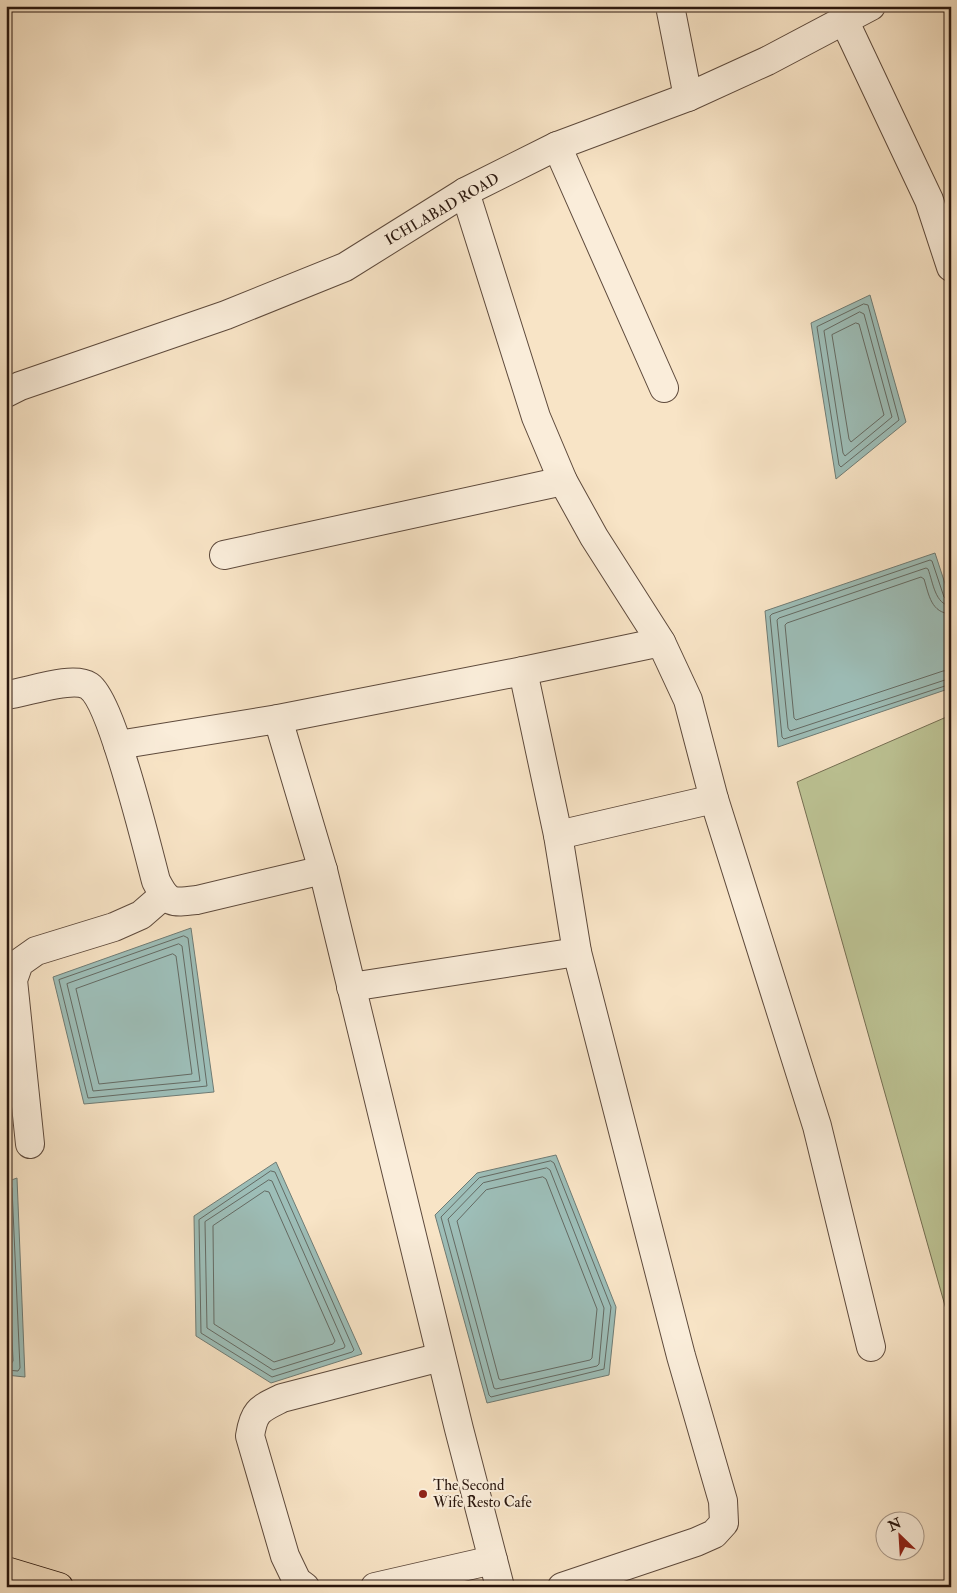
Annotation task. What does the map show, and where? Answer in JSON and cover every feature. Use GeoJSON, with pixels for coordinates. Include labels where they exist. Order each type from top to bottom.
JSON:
{"type":"FeatureCollection","features":[{"type":"Feature","properties":{"kind":"highway"},"geometry":{"type":"LineString","coordinates":[[6,1571],[60,1587]]}},
{"type":"Feature","properties":{"kind":"street"},"geometry":{"type":"LineString","coordinates":[[670,6],[688,97]]}},
{"type":"Feature","properties":{"kind":"street"},"geometry":{"type":"LineString","coordinates":[[862,10],[951,267]]}},
{"type":"Feature","properties":{"kind":"street","name":"ICHLABAD ROAD"},"geometry":{"type":"LineString","coordinates":[[6,393],[20,386],[226,315],[345,267],[465,192],[557,146],[688,97],[767,61],[862,10]]}},
{"type":"Feature","properties":{"kind":"street"},"geometry":{"type":"LineString","coordinates":[[557,146],[664,388]]}},
{"type":"Feature","properties":{"kind":"street"},"geometry":{"type":"LineString","coordinates":[[465,192],[536,417],[563,481],[594,537],[661,642],[688,700],[714,799],[817,1126],[871,1346]]}},
{"type":"Feature","properties":{"kind":"street"},"geometry":{"type":"LineString","coordinates":[[224,555],[563,481]]}},
{"type":"Feature","properties":{"kind":"street"},"geometry":{"type":"LineString","coordinates":[[118,745],[278,719],[661,642]]}},
{"type":"Feature","properties":{"kind":"street"},"geometry":{"type":"LineString","coordinates":[[523,671],[558,835],[578,952],[682,1356],[723,1501],[724,1523],[714,1534],[696,1542],[562,1587]]}},
{"type":"Feature","properties":{"kind":"street"},"geometry":{"type":"LineString","coordinates":[[6,695],[68,682],[88,686],[100,699],[118,745],[156,881],[164,895],[176,902],[197,900],[323,870]]}},
{"type":"Feature","properties":{"kind":"street"},"geometry":{"type":"LineString","coordinates":[[278,719],[323,870],[441,1357],[500,1587]]}},
{"type":"Feature","properties":{"kind":"street"},"geometry":{"type":"LineString","coordinates":[[558,835],[714,799]]}},
{"type":"Feature","properties":{"kind":"street"},"geometry":{"type":"LineString","coordinates":[[30,1144],[13,980],[19,963],[36,951],[114,927],[141,915],[164,895]]}},
{"type":"Feature","properties":{"kind":"street"},"geometry":{"type":"LineString","coordinates":[[351,986],[578,952]]}},
{"type":"Feature","properties":{"kind":"street"},"geometry":{"type":"LineString","coordinates":[[305,1587],[298,1581],[285,1556],[250,1436],[252,1420],[263,1408],[282,1398],[441,1357]]}},
{"type":"Feature","properties":{"kind":"street"},"geometry":{"type":"LineString","coordinates":[[375,1587],[493,1560]]}},
{"type":"Feature","properties":{"kind":"green space"},"geometry":{"type":"Polygon","coordinates":[[[951,715],[951,1327],[797,782],[951,715]]]}},
{"type":"Feature","properties":{"kind":"water"},"geometry":{"type":"Polygon","coordinates":[[[870,295],[906,422],[836,479],[811,323],[870,295]]]}},
{"type":"Feature","properties":{"kind":"water"},"geometry":{"type":"Polygon","coordinates":[[[935,553],[951,602],[951,688],[778,747],[765,611],[935,553]]]}},
{"type":"Feature","properties":{"kind":"water"},"geometry":{"type":"Polygon","coordinates":[[[191,928],[214,1092],[84,1104],[53,977],[191,928]]]}},
{"type":"Feature","properties":{"kind":"water"},"geometry":{"type":"Polygon","coordinates":[[[556,1155],[616,1307],[609,1375],[487,1403],[435,1215],[477,1173],[556,1155]]]}},
{"type":"Feature","properties":{"kind":"water"},"geometry":{"type":"Polygon","coordinates":[[[276,1162],[362,1354],[271,1383],[196,1336],[194,1216],[276,1162]]]}},
{"type":"Feature","properties":{"kind":"water"},"geometry":{"type":"Polygon","coordinates":[[[17,1178],[25,1377],[6,1375],[6,1182],[17,1178]]]}},
{"type":"Feature","properties":{"kind":"place","name":"The Second Wife Resto Cafe"},"geometry":{"type":"Point","coordinates":[423,1494]}}]}
